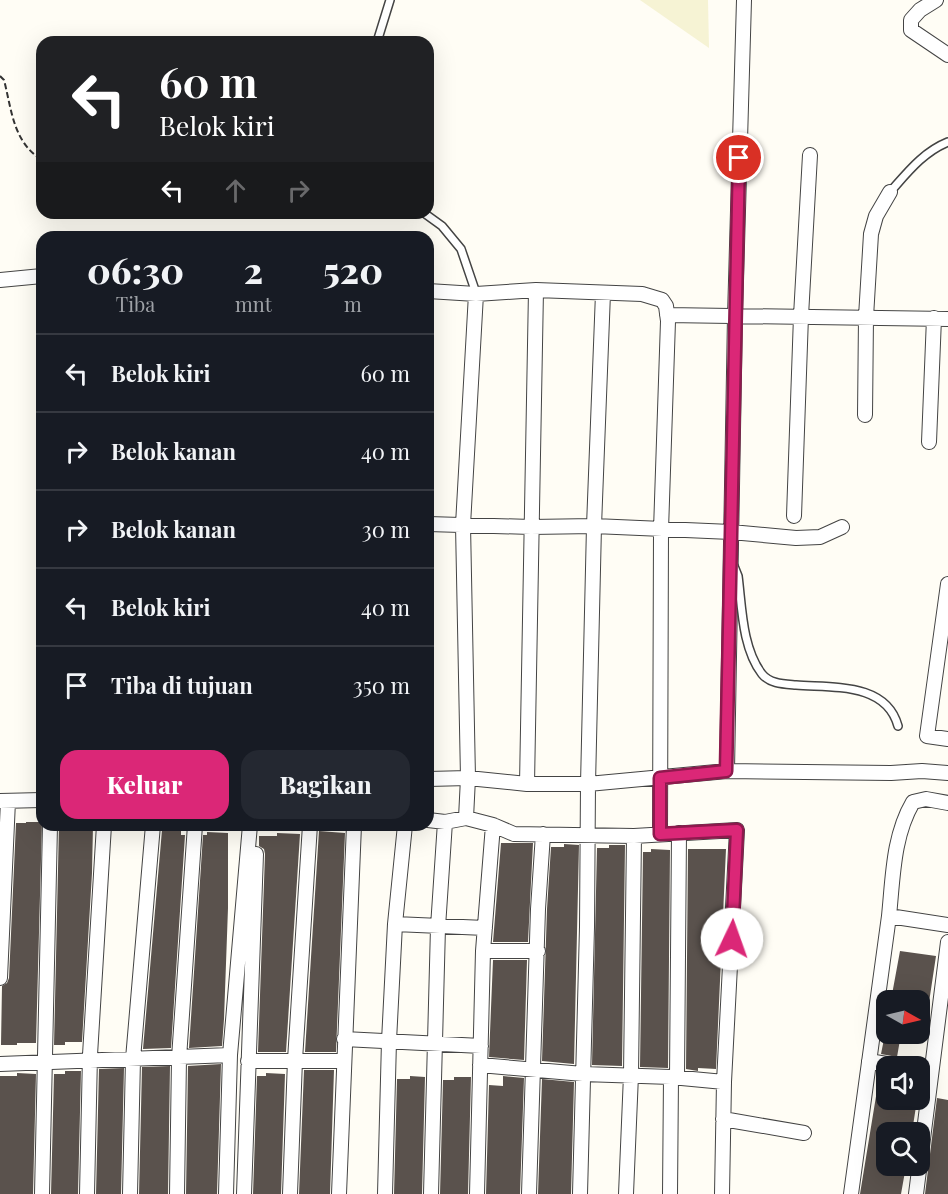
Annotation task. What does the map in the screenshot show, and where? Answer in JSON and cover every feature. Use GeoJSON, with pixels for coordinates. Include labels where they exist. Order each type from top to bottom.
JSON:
{"type":"FeatureCollection","features":[{"type":"Feature","properties":{"kind":"street"},"geometry":{"type":"LineString","coordinates":[[726,771],[744,0]]}},
{"type":"Feature","properties":{"kind":"street"},"geometry":{"type":"LineString","coordinates":[[936,0],[920,10],[911,20],[911,30],[948,55]]}},
{"type":"Feature","properties":{"kind":"street"},"geometry":{"type":"LineString","coordinates":[[794,516],[801,316],[810,155]]}},
{"type":"Feature","properties":{"kind":"street"},"geometry":{"type":"LineString","coordinates":[[865,415],[866,317],[871,234],[881,204],[890,192]]}},
{"type":"Feature","properties":{"kind":"street"},"geometry":{"type":"LineString","coordinates":[[0,280],[36,277]]}},
{"type":"Feature","properties":{"kind":"street"},"geometry":{"type":"LineString","coordinates":[[527,784],[536,290]]}},
{"type":"Feature","properties":{"kind":"street"},"geometry":{"type":"LineString","coordinates":[[434,291],[476,294],[536,290],[642,294],[662,300],[666,306],[660,530],[660,834]]}},
{"type":"Feature","properties":{"kind":"street"},"geometry":{"type":"LineString","coordinates":[[580,1194],[594,526],[603,293]]}},
{"type":"Feature","properties":{"kind":"street"},"geometry":{"type":"LineString","coordinates":[[466,818],[468,778],[463,525],[476,294]]}},
{"type":"Feature","properties":{"kind":"street"},"geometry":{"type":"LineString","coordinates":[[667,315],[948,319]]}},
{"type":"Feature","properties":{"kind":"street"},"geometry":{"type":"LineString","coordinates":[[928,442],[934,318]]}},
{"type":"Feature","properties":{"kind":"street"},"geometry":{"type":"LineString","coordinates":[[434,524],[594,526],[731,532],[796,538],[820,537],[842,527]]}},
{"type":"Feature","properties":{"kind":"street"},"geometry":{"type":"LineString","coordinates":[[948,584],[927,736],[948,739]]}},
{"type":"Feature","properties":{"kind":"street"},"geometry":{"type":"LineString","coordinates":[[434,779],[468,778],[527,784],[588,784],[726,771],[948,773]]}},
{"type":"Feature","properties":{"kind":"street"},"geometry":{"type":"LineString","coordinates":[[851,1194],[889,916],[895,850],[904,816],[913,802],[926,799],[948,803]]}},
{"type":"Feature","properties":{"kind":"street"},"geometry":{"type":"LineString","coordinates":[[0,978],[4,801],[36,801]]}},
{"type":"Feature","properties":{"kind":"street"},"geometry":{"type":"LineString","coordinates":[[434,821],[445,822],[466,818],[493,825],[514,834],[634,836],[737,830],[724,1082],[722,1194]]}},
{"type":"Feature","properties":{"kind":"street"},"geometry":{"type":"LineString","coordinates":[[431,1194],[438,927],[445,822]]}},
{"type":"Feature","properties":{"kind":"street"},"geometry":{"type":"LineString","coordinates":[[477,1194],[483,951],[493,825]]}},
{"type":"Feature","properties":{"kind":"street"},"geometry":{"type":"LineString","coordinates":[[42,1194],[50,831]]}},
{"type":"Feature","properties":{"kind":"street"},"geometry":{"type":"LineString","coordinates":[[87,1194],[90,1061],[104,831]]}},
{"type":"Feature","properties":{"kind":"street"},"geometry":{"type":"LineString","coordinates":[[130,1194],[133,1059],[152,831]]}},
{"type":"Feature","properties":{"kind":"street"},"geometry":{"type":"LineString","coordinates":[[177,1194],[179,1058],[195,831]]}},
{"type":"Feature","properties":{"kind":"street"},"geometry":{"type":"LineString","coordinates":[[226,1194],[230,1055],[249,831]]}},
{"type":"Feature","properties":{"kind":"street"},"geometry":{"type":"LineString","coordinates":[[244,1194],[257,831]]}},
{"type":"Feature","properties":{"kind":"street"},"geometry":{"type":"LineString","coordinates":[[290,1194],[295,1060],[310,831]]}},
{"type":"Feature","properties":{"kind":"street"},"geometry":{"type":"LineString","coordinates":[[339,1194],[354,831]]}},
{"type":"Feature","properties":{"kind":"street"},"geometry":{"type":"LineString","coordinates":[[386,1194],[389,1041],[395,924],[404,831]]}},
{"type":"Feature","properties":{"kind":"street"},"geometry":{"type":"LineString","coordinates":[[670,1194],[679,833]]}},
{"type":"Feature","properties":{"kind":"street"},"geometry":{"type":"LineString","coordinates":[[529,1194],[543,834]]}},
{"type":"Feature","properties":{"kind":"street"},"geometry":{"type":"LineString","coordinates":[[626,1194],[631,1075],[634,836]]}},
{"type":"Feature","properties":{"kind":"street"},"geometry":{"type":"LineString","coordinates":[[889,916],[948,925]]}},
{"type":"Feature","properties":{"kind":"street"},"geometry":{"type":"LineString","coordinates":[[395,924],[484,928]]}},
{"type":"Feature","properties":{"kind":"street"},"geometry":{"type":"LineString","coordinates":[[916,1194],[948,942]]}},
{"type":"Feature","properties":{"kind":"street"},"geometry":{"type":"LineString","coordinates":[[483,951],[538,951]]}},
{"type":"Feature","properties":{"kind":"street"},"geometry":{"type":"LineString","coordinates":[[344,1039],[481,1046]]}},
{"type":"Feature","properties":{"kind":"street"},"geometry":{"type":"LineString","coordinates":[[0,1064],[230,1055]]}},
{"type":"Feature","properties":{"kind":"street"},"geometry":{"type":"LineString","coordinates":[[248,1061],[344,1061]]}},
{"type":"Feature","properties":{"kind":"street"},"geometry":{"type":"LineString","coordinates":[[869,1061],[876,1062]]}},
{"type":"Feature","properties":{"kind":"street"},"geometry":{"type":"LineString","coordinates":[[480,1065],[583,1074],[674,1077],[724,1082]]}},
{"type":"Feature","properties":{"kind":"street"},"geometry":{"type":"LineString","coordinates":[[723,1119],[804,1133]]}},
{"type":"Feature","properties":{"kind":"lane"},"geometry":{"type":"LineString","coordinates":[[379,36],[390,0]]}},
{"type":"Feature","properties":{"kind":"lane"},"geometry":{"type":"LineString","coordinates":[[890,192],[914,165],[930,152],[948,142]]}},
{"type":"Feature","properties":{"kind":"lane"},"geometry":{"type":"LineString","coordinates":[[432,219],[442,226],[462,249],[476,294]]}},
{"type":"Feature","properties":{"kind":"lane"},"geometry":{"type":"LineString","coordinates":[[730,556],[738,576],[751,655],[763,676],[776,683],[854,689],[875,695],[890,709],[897,719],[898,726]]}},
{"type":"Feature","properties":{"kind":"path"},"geometry":{"type":"LineString","coordinates":[[0,76],[4,80],[17,130],[25,147],[36,155]]}},
{"type":"Feature","properties":{"kind":"shaded area"},"geometry":{"type":"Polygon","coordinates":[[[640,0],[708,0],[709,48],[640,0]]]}},
{"type":"Feature","properties":{"kind":"building"},"geometry":{"type":"Polygon","coordinates":[[[36,822],[36,831],[42,831],[36,1043],[1,1045],[2,986],[9,978],[16,823],[36,822]]]}},
{"type":"Feature","properties":{"kind":"building"},"geometry":{"type":"Polygon","coordinates":[[[59,831],[93,831],[82,1042],[65,1042],[65,1045],[54,1045],[59,831]]]}},
{"type":"Feature","properties":{"kind":"building"},"geometry":{"type":"Polygon","coordinates":[[[162,831],[181,831],[181,835],[185,835],[171,1048],[143,1049],[162,831]]]}},
{"type":"Feature","properties":{"kind":"building"},"geometry":{"type":"Polygon","coordinates":[[[319,831],[345,833],[336,1052],[305,1052],[319,831]]]}},
{"type":"Feature","properties":{"kind":"building"},"geometry":{"type":"Polygon","coordinates":[[[207,832],[228,833],[228,908],[222,1046],[189,1048],[203,835],[207,835],[207,832]]]}},
{"type":"Feature","properties":{"kind":"building"},"geometry":{"type":"Polygon","coordinates":[[[277,833],[300,834],[286,1052],[258,1052],[265,854],[264,849],[259,846],[259,836],[277,836],[277,833]]]}},
{"type":"Feature","properties":{"kind":"building"},"geometry":{"type":"Polygon","coordinates":[[[501,843],[533,843],[528,942],[493,942],[501,843]]]}},
{"type":"Feature","properties":{"kind":"building"},"geometry":{"type":"Polygon","coordinates":[[[564,844],[579,845],[574,1064],[542,1061],[551,847],[564,847],[564,844]]]}},
{"type":"Feature","properties":{"kind":"building"},"geometry":{"type":"Polygon","coordinates":[[[609,845],[625,845],[622,1066],[592,1065],[597,848],[609,848],[609,845]]]}},
{"type":"Feature","properties":{"kind":"building"},"geometry":{"type":"Polygon","coordinates":[[[651,849],[670,850],[668,1068],[640,1067],[643,852],[651,852],[651,849]]]}},
{"type":"Feature","properties":{"kind":"building"},"geometry":{"type":"Polygon","coordinates":[[[688,849],[726,849],[716,1069],[698,1068],[698,1071],[686,1069],[688,849]]]}},
{"type":"Feature","properties":{"kind":"building"},"geometry":{"type":"Polygon","coordinates":[[[900,951],[936,956],[930,996],[930,990],[893,990],[900,951]]]}},
{"type":"Feature","properties":{"kind":"building"},"geometry":{"type":"Polygon","coordinates":[[[493,960],[527,960],[524,1060],[489,1057],[493,960]]]}},
{"type":"Feature","properties":{"kind":"building"},"geometry":{"type":"Polygon","coordinates":[[[883,1044],[899,1044],[897,1056],[881,1054],[883,1044]]]}},
{"type":"Feature","properties":{"kind":"building"},"geometry":{"type":"Polygon","coordinates":[[[221,1064],[217,1194],[186,1194],[188,1066],[221,1064]]]}},
{"type":"Feature","properties":{"kind":"building"},"geometry":{"type":"Polygon","coordinates":[[[170,1066],[168,1194],[139,1194],[142,1067],[170,1066]]]}},
{"type":"Feature","properties":{"kind":"building"},"geometry":{"type":"Polygon","coordinates":[[[124,1068],[121,1194],[96,1194],[99,1069],[124,1068]]]}},
{"type":"Feature","properties":{"kind":"building"},"geometry":{"type":"Polygon","coordinates":[[[304,1070],[334,1070],[330,1194],[299,1194],[304,1070]]]}},
{"type":"Feature","properties":{"kind":"building"},"geometry":{"type":"Polygon","coordinates":[[[65,1071],[81,1071],[78,1194],[51,1194],[54,1074],[65,1074],[65,1071]]]}},
{"type":"Feature","properties":{"kind":"building"},"geometry":{"type":"Polygon","coordinates":[[[17,1073],[36,1074],[33,1194],[0,1194],[0,1076],[17,1076],[17,1073]]]}},
{"type":"Feature","properties":{"kind":"building"},"geometry":{"type":"Polygon","coordinates":[[[266,1073],[285,1074],[281,1194],[253,1194],[257,1076],[266,1076],[266,1073]]]}},
{"type":"Feature","properties":{"kind":"building"},"geometry":{"type":"Polygon","coordinates":[[[410,1076],[425,1077],[422,1194],[394,1194],[397,1079],[410,1079],[410,1076]]]}},
{"type":"Feature","properties":{"kind":"building"},"geometry":{"type":"Polygon","coordinates":[[[503,1076],[524,1078],[520,1194],[486,1194],[489,1085],[503,1086],[503,1076]]]}},
{"type":"Feature","properties":{"kind":"building"},"geometry":{"type":"Polygon","coordinates":[[[454,1077],[471,1077],[468,1194],[440,1194],[443,1080],[454,1080],[454,1077]]]}},
{"type":"Feature","properties":{"kind":"building"},"geometry":{"type":"Polygon","coordinates":[[[542,1079],[574,1082],[571,1194],[538,1194],[542,1079]]]}},
{"type":"Feature","properties":{"kind":"building"},"geometry":{"type":"Polygon","coordinates":[[[876,1096],[876,1110],[915,1110],[914,1122],[876,1122],[876,1176],[904,1176],[901,1194],[860,1194],[876,1096]]]}},
{"type":"Feature","properties":{"kind":"building"},"geometry":{"type":"Polygon","coordinates":[[[937,1098],[948,1100],[948,1194],[925,1194],[927,1176],[930,1176],[930,1154],[937,1098]]]}},
{"type":"Feature","properties":{"kind":"route"},"geometry":{"type":"LineString","coordinates":[[732,939],[737,830],[660,834],[660,778],[726,771],[739,158]]}}]}
